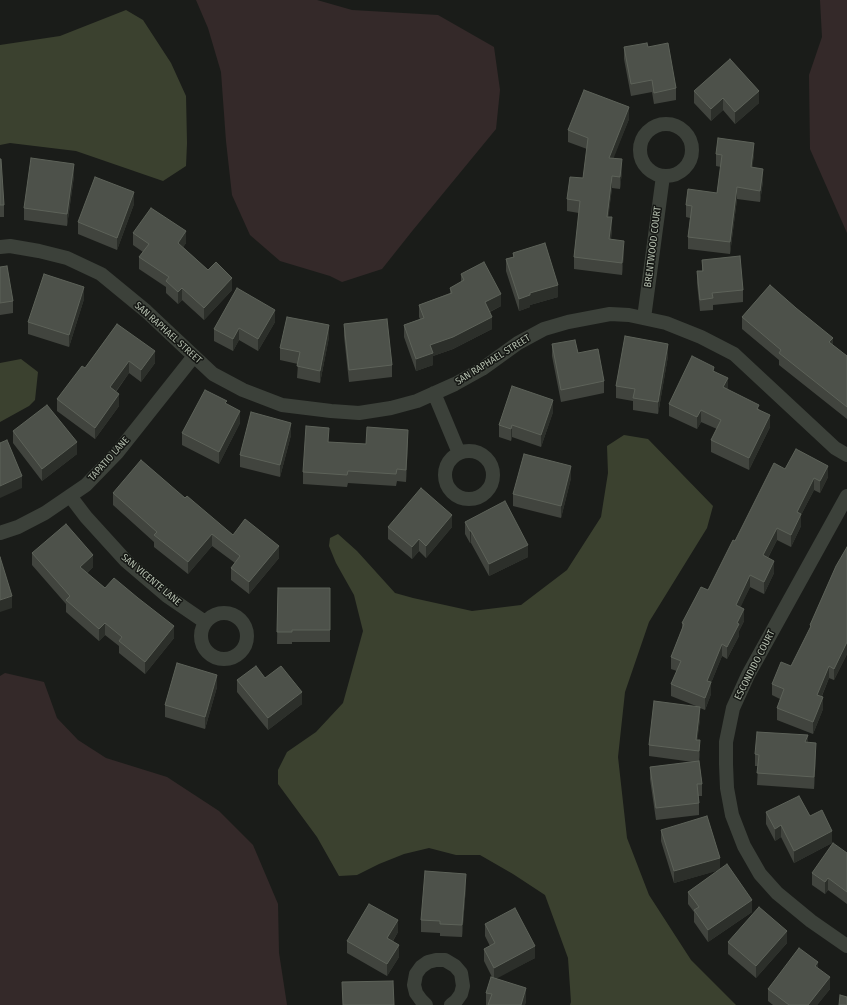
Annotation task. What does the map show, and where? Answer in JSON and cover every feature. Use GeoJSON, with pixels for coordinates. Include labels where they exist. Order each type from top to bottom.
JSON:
{"type":"FeatureCollection","features":[{"type":"Feature","properties":{"kind":"street","name":"BRENTWOOD COURT"},"geometry":{"type":"LineString","coordinates":[[644,318],[663,176]]}},
{"type":"Feature","properties":{"kind":"street","name":"SAN RAPHAEL STREET"},"geometry":{"type":"LineString","coordinates":[[0,247],[10,246],[66,258],[101,274],[146,311],[214,374],[243,390],[282,405],[331,411],[359,412],[391,408],[417,401],[455,384],[482,369],[518,342],[544,329],[568,322],[610,314],[629,314],[666,323],[702,337],[734,354],[835,448],[847,456]]}},
{"type":"Feature","properties":{"kind":"street","name":"TAPATIO LANE"},"geometry":{"type":"LineString","coordinates":[[0,532],[18,527],[45,514],[86,485],[117,453],[194,356]]}},
{"type":"Feature","properties":{"kind":"street"},"geometry":{"type":"LineString","coordinates":[[434,393],[459,453]]}},
{"type":"Feature","properties":{"kind":"street","name":"SAN VICENTE LANE"},"geometry":{"type":"LineString","coordinates":[[70,496],[86,517],[126,561],[167,596],[205,622]]}},
{"type":"Feature","properties":{"kind":"street","name":"ESCONDIDO COURT"},"geometry":{"type":"LineString","coordinates":[[847,496],[748,675],[733,708],[726,742],[727,788],[732,815],[744,846],[760,874],[777,893],[799,912],[847,946]]}},
{"type":"Feature","properties":{"kind":"street"},"geometry":{"type":"LineString","coordinates":[[426,1005],[416,993],[414,985],[416,974],[421,967],[428,962],[445,960],[455,966],[461,973],[463,986],[461,994],[456,1002],[451,1005]]}},
{"type":"Feature","properties":{"kind":"shaded area"},"geometry":{"type":"Polygon","coordinates":[[[196,0],[317,0],[352,10],[438,15],[494,47],[500,90],[496,129],[382,269],[342,282],[330,276],[280,261],[250,235],[232,195],[221,72],[208,28],[196,0]]]}},
{"type":"Feature","properties":{"kind":"shaded area"},"geometry":{"type":"Polygon","coordinates":[[[820,0],[847,0],[847,233],[810,149],[809,75],[822,37],[820,0]]]}},
{"type":"Feature","properties":{"kind":"shaded area"},"geometry":{"type":"Polygon","coordinates":[[[126,10],[143,20],[171,63],[186,96],[186,166],[163,181],[76,151],[10,143],[0,145],[0,45],[60,36],[126,10]]]}},
{"type":"Feature","properties":{"kind":"shaded area"},"geometry":{"type":"Polygon","coordinates":[[[21,359],[38,372],[35,400],[29,406],[0,422],[0,363],[21,359]]]}},
{"type":"Feature","properties":{"kind":"shaded area"},"geometry":{"type":"Polygon","coordinates":[[[624,435],[648,439],[713,506],[707,528],[649,622],[625,692],[618,757],[627,838],[649,895],[691,960],[736,1005],[570,1005],[568,958],[545,895],[480,855],[456,855],[429,848],[404,854],[357,875],[339,876],[317,837],[278,784],[278,770],[287,752],[316,732],[343,703],[363,631],[354,595],[336,563],[329,546],[330,538],[338,534],[357,551],[395,593],[472,611],[521,605],[567,570],[601,517],[608,473],[607,446],[624,435]]]}},
{"type":"Feature","properties":{"kind":"shaded area"},"geometry":{"type":"Polygon","coordinates":[[[5,673],[44,682],[57,718],[78,740],[106,758],[167,777],[219,811],[253,845],[278,904],[279,953],[287,1005],[0,1005],[0,676],[5,673]]]}},
{"type":"Feature","properties":{"kind":"building"},"geometry":{"type":"Polygon","coordinates":[[[647,43],[648,47],[668,43],[676,88],[654,93],[652,80],[631,84],[624,47],[647,43]]]}},
{"type":"Feature","properties":{"kind":"building"},"geometry":{"type":"Polygon","coordinates":[[[730,59],[759,91],[735,112],[723,98],[711,109],[694,91],[730,59]]]}},
{"type":"Feature","properties":{"kind":"building"},"geometry":{"type":"Polygon","coordinates":[[[584,90],[629,107],[609,158],[622,159],[620,177],[612,176],[607,217],[612,217],[609,239],[624,241],[622,263],[574,257],[580,201],[567,199],[570,177],[583,178],[588,138],[568,130],[584,90]]]}},
{"type":"Feature","properties":{"kind":"building"},"geometry":{"type":"Polygon","coordinates":[[[718,138],[754,143],[751,167],[763,169],[760,191],[737,187],[730,242],[688,237],[692,206],[686,205],[688,189],[717,193],[722,155],[716,154],[718,138]]]}},
{"type":"Feature","properties":{"kind":"building"},"geometry":{"type":"Polygon","coordinates":[[[31,158],[74,164],[67,214],[24,208],[31,158]]]}},
{"type":"Feature","properties":{"kind":"building"},"geometry":{"type":"Polygon","coordinates":[[[1,159],[4,205],[0,205],[1,159]]]}},
{"type":"Feature","properties":{"kind":"building"},"geometry":{"type":"Polygon","coordinates":[[[95,177],[134,192],[117,238],[78,222],[95,177]]]}},
{"type":"Feature","properties":{"kind":"building"},"geometry":{"type":"Polygon","coordinates":[[[151,208],[186,231],[178,243],[208,270],[216,262],[232,278],[204,308],[182,288],[178,292],[166,281],[169,277],[139,257],[149,244],[133,233],[151,208]]]}},
{"type":"Feature","properties":{"kind":"building"},"geometry":{"type":"Polygon","coordinates":[[[545,243],[558,285],[530,293],[530,295],[519,299],[506,259],[514,257],[513,253],[545,243]]]}},
{"type":"Feature","properties":{"kind":"building"},"geometry":{"type":"Polygon","coordinates":[[[740,256],[743,290],[712,293],[713,298],[700,300],[697,271],[703,271],[702,260],[740,256]]]}},
{"type":"Feature","properties":{"kind":"building"},"geometry":{"type":"Polygon","coordinates":[[[484,262],[501,294],[485,302],[492,317],[453,337],[430,345],[433,353],[416,359],[404,325],[424,318],[419,305],[452,293],[450,288],[464,280],[461,274],[484,262]]]}},
{"type":"Feature","properties":{"kind":"building"},"geometry":{"type":"Polygon","coordinates":[[[7,266],[13,301],[0,303],[0,267],[7,266]]]}},
{"type":"Feature","properties":{"kind":"building"},"geometry":{"type":"Polygon","coordinates":[[[44,274],[84,287],[69,335],[28,322],[44,274]]]}},
{"type":"Feature","properties":{"kind":"building"},"geometry":{"type":"Polygon","coordinates":[[[770,285],[833,338],[829,342],[847,356],[847,407],[779,353],[781,350],[742,317],[770,285]]]}},
{"type":"Feature","properties":{"kind":"building"},"geometry":{"type":"Polygon","coordinates":[[[237,288],[275,310],[258,339],[239,328],[233,339],[214,329],[237,288]]]}},
{"type":"Feature","properties":{"kind":"building"},"geometry":{"type":"Polygon","coordinates":[[[287,317],[329,325],[320,371],[297,366],[300,352],[280,348],[287,317]]]}},
{"type":"Feature","properties":{"kind":"building"},"geometry":{"type":"Polygon","coordinates":[[[387,319],[392,365],[349,370],[344,324],[387,319]]]}},
{"type":"Feature","properties":{"kind":"building"},"geometry":{"type":"Polygon","coordinates":[[[117,324],[155,351],[141,370],[129,361],[110,387],[119,394],[95,428],[57,399],[82,366],[85,368],[117,324]]]}},
{"type":"Feature","properties":{"kind":"building"},"geometry":{"type":"Polygon","coordinates":[[[625,336],[668,344],[658,402],[633,398],[635,389],[616,386],[625,336]]]}},
{"type":"Feature","properties":{"kind":"building"},"geometry":{"type":"Polygon","coordinates":[[[575,340],[578,353],[598,349],[604,381],[561,390],[552,344],[575,340]]]}},
{"type":"Feature","properties":{"kind":"building"},"geometry":{"type":"Polygon","coordinates":[[[692,356],[714,367],[713,371],[728,378],[723,387],[759,405],[757,409],[770,415],[749,458],[711,440],[721,420],[701,410],[697,417],[669,404],[692,356]]]}},
{"type":"Feature","properties":{"kind":"building"},"geometry":{"type":"Polygon","coordinates":[[[512,386],[553,400],[541,435],[512,425],[511,429],[499,425],[512,386]]]}},
{"type":"Feature","properties":{"kind":"building"},"geometry":{"type":"Polygon","coordinates":[[[205,390],[227,401],[225,403],[240,411],[219,452],[182,433],[205,390]]]}},
{"type":"Feature","properties":{"kind":"building"},"geometry":{"type":"Polygon","coordinates":[[[47,405],[77,442],[42,469],[13,431],[47,405]]]}},
{"type":"Feature","properties":{"kind":"building"},"geometry":{"type":"Polygon","coordinates":[[[251,412],[291,423],[280,465],[240,455],[251,412]]]}},
{"type":"Feature","properties":{"kind":"building"},"geometry":{"type":"Polygon","coordinates":[[[306,426],[329,428],[328,442],[366,444],[367,427],[408,430],[406,470],[397,469],[396,474],[348,471],[347,475],[303,472],[306,426]]]}},
{"type":"Feature","properties":{"kind":"building"},"geometry":{"type":"Polygon","coordinates":[[[7,440],[22,476],[0,486],[0,443],[7,440]]]}},
{"type":"Feature","properties":{"kind":"building"},"geometry":{"type":"Polygon","coordinates":[[[796,449],[828,466],[820,481],[814,478],[797,512],[801,514],[791,535],[777,528],[763,555],[774,561],[764,582],[750,575],[736,605],[744,609],[737,623],[739,624],[727,647],[722,644],[707,681],[711,682],[705,698],[671,684],[681,661],[671,657],[684,624],[682,623],[701,587],[708,590],[733,540],[735,541],[774,463],[785,469],[796,449]]]}},
{"type":"Feature","properties":{"kind":"building"},"geometry":{"type":"Polygon","coordinates":[[[524,454],[571,466],[561,506],[513,494],[524,454]]]}},
{"type":"Feature","properties":{"kind":"building"},"geometry":{"type":"Polygon","coordinates":[[[141,460],[185,498],[187,496],[233,535],[245,519],[279,546],[249,582],[231,568],[240,556],[212,534],[188,562],[154,535],[157,532],[113,493],[141,460]]]}},
{"type":"Feature","properties":{"kind":"building"},"geometry":{"type":"Polygon","coordinates":[[[421,488],[452,515],[426,546],[419,539],[412,547],[388,527],[421,488]]]}},
{"type":"Feature","properties":{"kind":"building"},"geometry":{"type":"Polygon","coordinates":[[[505,501],[528,545],[489,564],[465,522],[505,501]]]}},
{"type":"Feature","properties":{"kind":"building"},"geometry":{"type":"Polygon","coordinates":[[[66,524],[93,555],[80,567],[105,588],[114,578],[174,626],[145,662],[119,641],[122,637],[105,623],[99,629],[66,600],[70,596],[32,553],[66,524]]]}},
{"type":"Feature","properties":{"kind":"building"},"geometry":{"type":"Polygon","coordinates":[[[847,547],[847,642],[834,669],[829,666],[817,695],[823,697],[813,722],[777,708],[784,689],[772,684],[781,662],[791,666],[811,626],[810,625],[836,566],[847,547]]]}},
{"type":"Feature","properties":{"kind":"building"},"geometry":{"type":"Polygon","coordinates":[[[0,557],[12,596],[0,600],[0,557]]]}},
{"type":"Feature","properties":{"kind":"building"},"geometry":{"type":"Polygon","coordinates":[[[278,588],[330,588],[330,630],[292,630],[292,632],[277,632],[278,588]]]}},
{"type":"Feature","properties":{"kind":"building"},"geometry":{"type":"Polygon","coordinates":[[[177,663],[217,675],[205,717],[165,705],[177,663]]]}},
{"type":"Feature","properties":{"kind":"building"},"geometry":{"type":"Polygon","coordinates":[[[256,666],[265,678],[281,666],[302,692],[268,718],[237,680],[256,666]]]}},
{"type":"Feature","properties":{"kind":"building"},"geometry":{"type":"Polygon","coordinates":[[[654,701],[700,707],[696,740],[700,740],[699,751],[649,745],[654,701]]]}},
{"type":"Feature","properties":{"kind":"building"},"geometry":{"type":"Polygon","coordinates":[[[757,732],[808,735],[805,742],[816,743],[814,777],[757,773],[759,755],[755,754],[757,732]]]}},
{"type":"Feature","properties":{"kind":"building"},"geometry":{"type":"Polygon","coordinates":[[[699,761],[702,784],[697,784],[699,803],[656,808],[650,767],[699,761]]]}},
{"type":"Feature","properties":{"kind":"building"},"geometry":{"type":"Polygon","coordinates":[[[799,796],[810,816],[822,810],[832,831],[794,851],[781,825],[775,829],[766,812],[799,796]]]}},
{"type":"Feature","properties":{"kind":"building"},"geometry":{"type":"Polygon","coordinates":[[[707,816],[720,858],[674,871],[661,830],[707,816]]]}},
{"type":"Feature","properties":{"kind":"building"},"geometry":{"type":"Polygon","coordinates":[[[833,843],[847,853],[847,892],[828,878],[825,882],[812,873],[833,843]]]}},
{"type":"Feature","properties":{"kind":"building"},"geometry":{"type":"Polygon","coordinates":[[[727,864],[752,900],[708,930],[694,910],[699,907],[688,892],[727,864]]]}},
{"type":"Feature","properties":{"kind":"building"},"geometry":{"type":"Polygon","coordinates":[[[425,871],[466,874],[462,925],[440,924],[440,921],[421,920],[425,871]]]}},
{"type":"Feature","properties":{"kind":"building"},"geometry":{"type":"Polygon","coordinates":[[[369,904],[398,920],[387,938],[399,945],[387,964],[347,941],[369,904]]]}},
{"type":"Feature","properties":{"kind":"building"},"geometry":{"type":"Polygon","coordinates":[[[759,907],[787,931],[756,966],[728,942],[759,907]]]}},
{"type":"Feature","properties":{"kind":"building"},"geometry":{"type":"Polygon","coordinates":[[[515,908],[535,946],[494,968],[484,949],[495,943],[485,924],[515,908]]]}},
{"type":"Feature","properties":{"kind":"building"},"geometry":{"type":"Polygon","coordinates":[[[799,948],[818,962],[815,966],[830,977],[808,1005],[789,1005],[768,989],[799,948]]]}},
{"type":"Feature","properties":{"kind":"building"},"geometry":{"type":"Polygon","coordinates":[[[491,977],[526,988],[521,1005],[488,1005],[492,994],[486,993],[491,977]]]}},
{"type":"Feature","properties":{"kind":"building"},"geometry":{"type":"Polygon","coordinates":[[[393,981],[394,1005],[343,1005],[342,982],[393,981]]]}},
{"type":"Feature","properties":{"kind":"building"},"geometry":{"type":"Polygon","coordinates":[[[840,995],[847,997],[847,1005],[839,1005],[840,995]]]}}]}
